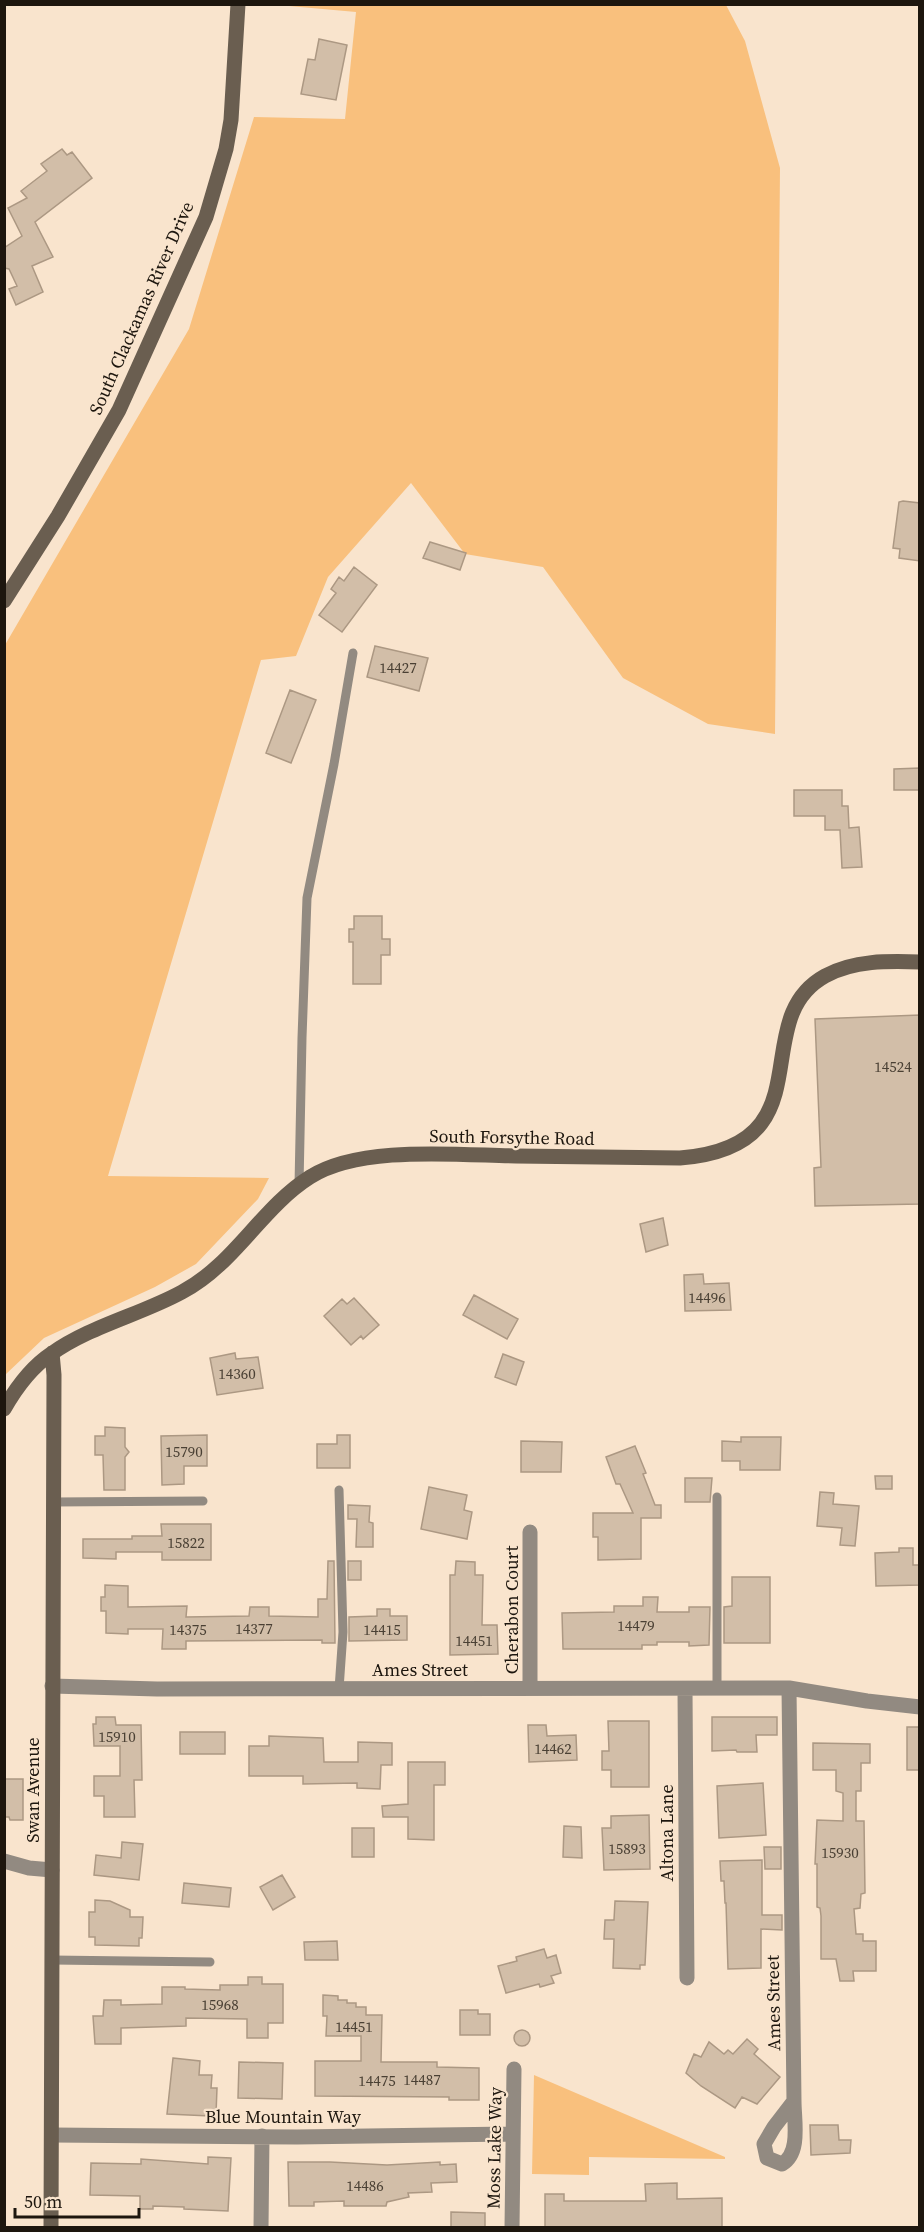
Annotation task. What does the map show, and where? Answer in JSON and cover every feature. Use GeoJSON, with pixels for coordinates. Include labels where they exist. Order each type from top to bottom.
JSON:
{"type":"FeatureCollection","features":[{"type":"Feature","properties":{"kind":"street","name":"South Clackamas River Drive"},"geometry":{"type":"LineString","coordinates":[[4,601],[58,516],[119,410],[206,216],[217,183],[231,120],[238,4]]}},
{"type":"Feature","properties":{"kind":"street","name":"South Forsythe Road"},"geometry":{"type":"LineString","coordinates":[[4,1409],[20,1384],[52,1353],[98,1329],[159,1304],[192,1287],[233,1253],[278,1202],[299,1185],[338,1164],[379,1157],[438,1155],[680,1158],[719,1152],[745,1139],[768,1112],[778,1082],[792,1016],[799,1000],[810,987],[824,976],[846,968],[883,962],[920,962]]}},
{"type":"Feature","properties":{"kind":"street","name":"Swan Avenue"},"geometry":{"type":"LineString","coordinates":[[51,2228],[54,1375],[52,1353]]}},
{"type":"Feature","properties":{"kind":"street","name":"Cherabon Court"},"geometry":{"type":"LineString","coordinates":[[530,1533],[530,1688]]}},
{"type":"Feature","properties":{"kind":"street","name":"Ames Street"},"geometry":{"type":"LineString","coordinates":[[52,1686],[156,1689],[789,1688],[920,1707]]}},
{"type":"Feature","properties":{"kind":"street","name":"Ames Street"},"geometry":{"type":"LineString","coordinates":[[789,1688],[794,2101]]}},
{"type":"Feature","properties":{"kind":"street","name":"Altona Lane"},"geometry":{"type":"LineString","coordinates":[[685,1689],[687,1978]]}},
{"type":"Feature","properties":{"kind":"street"},"geometry":{"type":"LineString","coordinates":[[4,1861],[29,1868],[52,1870]]}},
{"type":"Feature","properties":{"kind":"street","name":"Moss Lake Way"},"geometry":{"type":"LineString","coordinates":[[512,2228],[514,2069]]}},
{"type":"Feature","properties":{"kind":"street","name":"Blue Mountain Way"},"geometry":{"type":"LineString","coordinates":[[52,2134],[262,2136],[513,2134]]}},
{"type":"Feature","properties":{"kind":"street"},"geometry":{"type":"LineString","coordinates":[[261,2228],[262,2136]]}},
{"type":"Feature","properties":{"kind":"lane"},"geometry":{"type":"LineString","coordinates":[[299,1185],[307,898],[334,764],[353,653]]}},
{"type":"Feature","properties":{"kind":"lane"},"geometry":{"type":"LineString","coordinates":[[339,1490],[344,1632],[339,1689]]}},
{"type":"Feature","properties":{"kind":"lane"},"geometry":{"type":"LineString","coordinates":[[717,1497],[717,1688]]}},
{"type":"Feature","properties":{"kind":"lane"},"geometry":{"type":"LineString","coordinates":[[53,1502],[203,1501]]}},
{"type":"Feature","properties":{"kind":"lane"},"geometry":{"type":"LineString","coordinates":[[52,1960],[210,1962]]}},
{"type":"Feature","properties":{"kind":"shaded area"},"geometry":{"type":"Polygon","coordinates":[[[278,5],[726,5],[745,41],[780,168],[775,734],[708,724],[623,678],[543,567],[465,554],[411,483],[328,577],[296,656],[261,660],[108,1176],[269,1178],[258,1199],[196,1264],[155,1287],[44,1338],[5,1375],[5,645],[189,329],[254,117],[345,119],[356,12],[278,5]]]}},
{"type":"Feature","properties":{"kind":"shaded area"},"geometry":{"type":"Polygon","coordinates":[[[534,2075],[725,2157],[725,2159],[589,2157],[589,2175],[532,2174],[534,2075]]]}},
{"type":"Feature","properties":{"kind":"building"},"geometry":{"type":"Polygon","coordinates":[[[319,39],[347,45],[336,100],[301,94],[308,59],[315,60],[319,39]]]}},
{"type":"Feature","properties":{"kind":"building"},"geometry":{"type":"Polygon","coordinates":[[[62,149],[67,155],[72,152],[92,178],[35,222],[53,257],[32,266],[43,292],[16,305],[9,289],[17,286],[9,269],[4,268],[4,248],[22,236],[8,208],[27,198],[21,191],[47,171],[41,164],[62,149]]]}},
{"type":"Feature","properties":{"kind":"building"},"geometry":{"type":"Polygon","coordinates":[[[899,502],[920,503],[920,561],[899,558],[900,549],[893,548],[899,502]]]}},
{"type":"Feature","properties":{"kind":"building"},"geometry":{"type":"Polygon","coordinates":[[[430,542],[466,553],[460,570],[423,558],[430,542]]]}},
{"type":"Feature","properties":{"kind":"building"},"geometry":{"type":"Polygon","coordinates":[[[354,567],[377,585],[342,632],[319,615],[336,593],[331,589],[339,577],[344,581],[354,567]]]}},
{"type":"Feature","properties":{"kind":"building"},"geometry":{"type":"Polygon","coordinates":[[[375,646],[428,658],[419,691],[367,677],[375,646]]]}},
{"type":"Feature","properties":{"kind":"building"},"geometry":{"type":"Polygon","coordinates":[[[290,690],[316,700],[291,763],[266,753],[290,690]]]}},
{"type":"Feature","properties":{"kind":"building"},"geometry":{"type":"Polygon","coordinates":[[[920,768],[920,790],[894,790],[894,769],[920,768]]]}},
{"type":"Feature","properties":{"kind":"building"},"geometry":{"type":"Polygon","coordinates":[[[794,790],[842,790],[842,806],[848,806],[849,828],[859,827],[862,867],[842,868],[840,830],[825,830],[825,816],[794,816],[794,790]]]}},
{"type":"Feature","properties":{"kind":"building"},"geometry":{"type":"Polygon","coordinates":[[[354,916],[382,916],[382,939],[390,939],[390,955],[381,955],[381,984],[353,984],[353,942],[349,942],[349,929],[354,929],[354,916]]]}},
{"type":"Feature","properties":{"kind":"building"},"geometry":{"type":"Polygon","coordinates":[[[920,1015],[920,1204],[815,1206],[814,1168],[821,1167],[815,1019],[920,1015]]]}},
{"type":"Feature","properties":{"kind":"building"},"geometry":{"type":"Polygon","coordinates":[[[663,1218],[668,1245],[646,1252],[640,1224],[663,1218]]]}},
{"type":"Feature","properties":{"kind":"building"},"geometry":{"type":"Polygon","coordinates":[[[703,1274],[704,1284],[729,1283],[731,1310],[685,1311],[684,1275],[703,1274]]]}},
{"type":"Feature","properties":{"kind":"building"},"geometry":{"type":"Polygon","coordinates":[[[474,1295],[518,1319],[507,1339],[463,1315],[474,1295]]]}},
{"type":"Feature","properties":{"kind":"building"},"geometry":{"type":"Polygon","coordinates":[[[354,1298],[379,1325],[363,1339],[361,1336],[351,1345],[324,1316],[342,1299],[347,1304],[354,1298]]]}},
{"type":"Feature","properties":{"kind":"building"},"geometry":{"type":"Polygon","coordinates":[[[235,1353],[236,1359],[258,1357],[263,1388],[217,1395],[210,1358],[235,1353]]]}},
{"type":"Feature","properties":{"kind":"building"},"geometry":{"type":"Polygon","coordinates":[[[503,1354],[524,1362],[516,1385],[495,1377],[503,1354]]]}},
{"type":"Feature","properties":{"kind":"building"},"geometry":{"type":"Polygon","coordinates":[[[105,1427],[125,1428],[125,1447],[129,1452],[125,1457],[125,1490],[104,1490],[103,1455],[95,1455],[95,1436],[105,1436],[105,1427]]]}},
{"type":"Feature","properties":{"kind":"building"},"geometry":{"type":"Polygon","coordinates":[[[207,1435],[207,1466],[184,1466],[184,1484],[162,1485],[161,1436],[207,1435]]]}},
{"type":"Feature","properties":{"kind":"building"},"geometry":{"type":"Polygon","coordinates":[[[337,1435],[350,1435],[350,1468],[317,1468],[317,1444],[337,1444],[337,1435]]]}},
{"type":"Feature","properties":{"kind":"building"},"geometry":{"type":"Polygon","coordinates":[[[741,1437],[781,1437],[780,1470],[740,1470],[740,1461],[722,1461],[722,1441],[741,1442],[741,1437]]]}},
{"type":"Feature","properties":{"kind":"building"},"geometry":{"type":"Polygon","coordinates":[[[521,1441],[562,1442],[561,1472],[521,1472],[521,1441]]]}},
{"type":"Feature","properties":{"kind":"building"},"geometry":{"type":"Polygon","coordinates":[[[635,1446],[655,1505],[661,1505],[661,1518],[641,1518],[641,1559],[598,1560],[598,1537],[593,1537],[593,1513],[633,1513],[620,1484],[616,1484],[606,1457],[635,1446]]]}},
{"type":"Feature","properties":{"kind":"building"},"geometry":{"type":"Polygon","coordinates":[[[875,1476],[892,1476],[892,1489],[876,1489],[875,1476]]]}},
{"type":"Feature","properties":{"kind":"building"},"geometry":{"type":"Polygon","coordinates":[[[685,1478],[712,1478],[710,1502],[685,1502],[685,1478]]]}},
{"type":"Feature","properties":{"kind":"building"},"geometry":{"type":"Polygon","coordinates":[[[429,1487],[467,1495],[464,1510],[472,1512],[467,1539],[421,1529],[429,1487]]]}},
{"type":"Feature","properties":{"kind":"building"},"geometry":{"type":"Polygon","coordinates":[[[820,1492],[834,1493],[833,1504],[859,1506],[855,1546],[840,1545],[842,1528],[817,1526],[820,1492]]]}},
{"type":"Feature","properties":{"kind":"building"},"geometry":{"type":"Polygon","coordinates":[[[348,1505],[370,1506],[369,1522],[373,1523],[373,1547],[356,1547],[357,1519],[348,1519],[348,1505]]]}},
{"type":"Feature","properties":{"kind":"building"},"geometry":{"type":"Polygon","coordinates":[[[161,1524],[211,1524],[211,1560],[162,1560],[162,1552],[116,1552],[116,1559],[83,1558],[83,1539],[132,1539],[132,1536],[162,1536],[161,1524]]]}},
{"type":"Feature","properties":{"kind":"building"},"geometry":{"type":"Polygon","coordinates":[[[899,1548],[913,1548],[913,1565],[920,1565],[920,1585],[876,1586],[875,1553],[899,1552],[899,1548]]]}},
{"type":"Feature","properties":{"kind":"building"},"geometry":{"type":"Polygon","coordinates":[[[328,1561],[334,1561],[335,1643],[322,1643],[322,1640],[186,1641],[186,1649],[162,1649],[163,1629],[128,1629],[128,1634],[106,1633],[106,1611],[101,1611],[101,1597],[105,1597],[105,1585],[128,1586],[128,1607],[187,1606],[186,1617],[249,1616],[250,1607],[269,1607],[269,1616],[318,1617],[318,1599],[327,1599],[328,1561]]]}},
{"type":"Feature","properties":{"kind":"building"},"geometry":{"type":"Polygon","coordinates":[[[348,1561],[361,1561],[361,1580],[348,1580],[348,1561]]]}},
{"type":"Feature","properties":{"kind":"building"},"geometry":{"type":"Polygon","coordinates":[[[456,1561],[475,1562],[475,1575],[483,1575],[482,1625],[497,1625],[498,1654],[450,1655],[450,1575],[455,1575],[456,1561]]]}},
{"type":"Feature","properties":{"kind":"building"},"geometry":{"type":"Polygon","coordinates":[[[732,1577],[770,1577],[770,1643],[724,1643],[724,1607],[732,1606],[732,1577]]]}},
{"type":"Feature","properties":{"kind":"building"},"geometry":{"type":"Polygon","coordinates":[[[643,1597],[658,1597],[657,1612],[689,1612],[689,1607],[710,1607],[709,1645],[689,1646],[689,1642],[657,1642],[657,1645],[642,1645],[642,1649],[563,1649],[562,1613],[614,1612],[614,1606],[643,1606],[643,1597]]]}},
{"type":"Feature","properties":{"kind":"building"},"geometry":{"type":"Polygon","coordinates":[[[377,1609],[390,1609],[390,1616],[407,1616],[407,1640],[349,1641],[349,1617],[377,1616],[377,1609]]]}},
{"type":"Feature","properties":{"kind":"building"},"geometry":{"type":"Polygon","coordinates":[[[96,1717],[115,1717],[116,1725],[141,1725],[142,1780],[134,1780],[135,1817],[104,1817],[104,1796],[94,1796],[94,1776],[120,1776],[120,1746],[94,1746],[93,1724],[96,1724],[96,1717]]]}},
{"type":"Feature","properties":{"kind":"building"},"geometry":{"type":"Polygon","coordinates":[[[712,1717],[777,1717],[777,1735],[756,1735],[757,1752],[712,1751],[712,1717]]]}},
{"type":"Feature","properties":{"kind":"building"},"geometry":{"type":"Polygon","coordinates":[[[608,1721],[649,1721],[649,1787],[611,1787],[611,1770],[602,1770],[602,1751],[609,1751],[608,1721]]]}},
{"type":"Feature","properties":{"kind":"building"},"geometry":{"type":"Polygon","coordinates":[[[528,1725],[546,1725],[547,1736],[576,1735],[577,1760],[529,1762],[528,1725]]]}},
{"type":"Feature","properties":{"kind":"building"},"geometry":{"type":"Polygon","coordinates":[[[907,1727],[920,1727],[920,1770],[907,1770],[907,1727]]]}},
{"type":"Feature","properties":{"kind":"building"},"geometry":{"type":"Polygon","coordinates":[[[180,1732],[225,1732],[225,1754],[180,1754],[180,1732]]]}},
{"type":"Feature","properties":{"kind":"building"},"geometry":{"type":"Polygon","coordinates":[[[269,1736],[323,1738],[324,1762],[358,1762],[358,1742],[392,1743],[392,1765],[381,1765],[380,1789],[357,1788],[357,1783],[303,1784],[303,1776],[249,1776],[249,1746],[269,1746],[269,1736]]]}},
{"type":"Feature","properties":{"kind":"building"},"geometry":{"type":"Polygon","coordinates":[[[813,1743],[870,1744],[870,1763],[861,1763],[861,1791],[856,1791],[856,1821],[864,1821],[865,1893],[861,1894],[860,1908],[854,1909],[856,1934],[863,1934],[863,1941],[876,1941],[876,1971],[853,1971],[854,1981],[840,1981],[836,1959],[821,1959],[821,1916],[820,1908],[817,1907],[817,1864],[815,1864],[817,1820],[843,1821],[843,1793],[836,1791],[836,1770],[813,1770],[813,1743]]]}},
{"type":"Feature","properties":{"kind":"building"},"geometry":{"type":"Polygon","coordinates":[[[408,1762],[445,1762],[445,1785],[434,1785],[434,1840],[408,1839],[408,1817],[383,1817],[382,1806],[408,1804],[408,1762]]]}},
{"type":"Feature","properties":{"kind":"building"},"geometry":{"type":"Polygon","coordinates":[[[4,1779],[23,1779],[23,1820],[10,1820],[9,1817],[4,1817],[4,1779]]]}},
{"type":"Feature","properties":{"kind":"building"},"geometry":{"type":"Polygon","coordinates":[[[763,1783],[766,1835],[719,1838],[717,1786],[763,1783]]]}},
{"type":"Feature","properties":{"kind":"building"},"geometry":{"type":"Polygon","coordinates":[[[649,1815],[650,1869],[604,1870],[602,1828],[611,1828],[611,1816],[649,1815]]]}},
{"type":"Feature","properties":{"kind":"building"},"geometry":{"type":"Polygon","coordinates":[[[564,1826],[581,1827],[582,1858],[563,1857],[564,1826]]]}},
{"type":"Feature","properties":{"kind":"building"},"geometry":{"type":"Polygon","coordinates":[[[352,1828],[374,1828],[374,1857],[352,1857],[352,1828]]]}},
{"type":"Feature","properties":{"kind":"building"},"geometry":{"type":"Polygon","coordinates":[[[122,1842],[143,1844],[139,1880],[94,1875],[96,1855],[121,1858],[122,1842]]]}},
{"type":"Feature","properties":{"kind":"building"},"geometry":{"type":"Polygon","coordinates":[[[764,1847],[781,1847],[781,1869],[765,1869],[764,1847]]]}},
{"type":"Feature","properties":{"kind":"building"},"geometry":{"type":"Polygon","coordinates":[[[762,1860],[762,1915],[782,1915],[782,1930],[761,1929],[761,1968],[728,1969],[726,1903],[724,1881],[721,1881],[720,1861],[762,1860]]]}},
{"type":"Feature","properties":{"kind":"building"},"geometry":{"type":"Polygon","coordinates":[[[282,1875],[295,1897],[273,1910],[260,1887],[282,1875]]]}},
{"type":"Feature","properties":{"kind":"building"},"geometry":{"type":"Polygon","coordinates":[[[184,1883],[231,1888],[229,1907],[182,1903],[184,1883]]]}},
{"type":"Feature","properties":{"kind":"building"},"geometry":{"type":"Polygon","coordinates":[[[95,1900],[110,1901],[130,1910],[130,1917],[143,1917],[142,1938],[139,1938],[139,1946],[95,1945],[95,1937],[89,1937],[89,1912],[95,1912],[95,1900]]]}},
{"type":"Feature","properties":{"kind":"building"},"geometry":{"type":"Polygon","coordinates":[[[615,1901],[648,1902],[645,1965],[640,1965],[640,1969],[613,1968],[614,1939],[604,1939],[605,1920],[614,1920],[615,1901]]]}},
{"type":"Feature","properties":{"kind":"building"},"geometry":{"type":"Polygon","coordinates":[[[337,1941],[338,1960],[305,1960],[304,1942],[337,1941]]]}},
{"type":"Feature","properties":{"kind":"building"},"geometry":{"type":"Polygon","coordinates":[[[544,1949],[547,1958],[556,1955],[561,1973],[551,1976],[554,1983],[540,1987],[539,1984],[506,1993],[498,1966],[517,1961],[516,1957],[544,1949]]]}},
{"type":"Feature","properties":{"kind":"building"},"geometry":{"type":"Polygon","coordinates":[[[248,1977],[262,1977],[262,1984],[283,1984],[283,2023],[268,2023],[268,2038],[247,2038],[247,2019],[186,2018],[186,2026],[121,2028],[121,2044],[95,2044],[93,2016],[103,2016],[104,2000],[121,2000],[121,2005],[162,2004],[162,1987],[220,1990],[220,1985],[248,1985],[248,1977]]]}},
{"type":"Feature","properties":{"kind":"building"},"geometry":{"type":"Polygon","coordinates":[[[323,1995],[338,1996],[338,2000],[356,2003],[356,2007],[366,2007],[366,2015],[382,2015],[381,2062],[437,2062],[437,2067],[479,2068],[479,2100],[449,2100],[449,2097],[315,2096],[315,2061],[361,2061],[361,2036],[326,2036],[327,2016],[323,2016],[323,1995]]]}},
{"type":"Feature","properties":{"kind":"building"},"geometry":{"type":"Polygon","coordinates":[[[460,2010],[478,2010],[478,2014],[490,2014],[490,2035],[460,2035],[460,2010]]]}},
{"type":"Feature","properties":{"kind":"building"},"geometry":{"type":"Polygon","coordinates":[[[519,2030],[525,2030],[530,2038],[528,2044],[519,2046],[514,2041],[514,2035],[519,2030]]]}},
{"type":"Feature","properties":{"kind":"building"},"geometry":{"type":"Polygon","coordinates":[[[747,2039],[758,2049],[754,2054],[780,2077],[757,2104],[742,2097],[735,2108],[701,2086],[686,2073],[694,2054],[701,2057],[709,2042],[724,2054],[728,2050],[733,2054],[747,2039]]]}},
{"type":"Feature","properties":{"kind":"building"},"geometry":{"type":"Polygon","coordinates":[[[173,2058],[200,2061],[199,2075],[212,2075],[211,2088],[217,2088],[216,2114],[210,2114],[210,2116],[167,2114],[173,2058]]]}},
{"type":"Feature","properties":{"kind":"building"},"geometry":{"type":"Polygon","coordinates":[[[239,2062],[283,2063],[282,2099],[238,2098],[239,2062]]]}},
{"type":"Feature","properties":{"kind":"building"},"geometry":{"type":"Polygon","coordinates":[[[810,2125],[838,2125],[839,2140],[851,2140],[850,2153],[811,2155],[810,2125]]]}},
{"type":"Feature","properties":{"kind":"building"},"geometry":{"type":"Polygon","coordinates":[[[208,2157],[231,2158],[228,2211],[153,2206],[153,2209],[140,2209],[140,2196],[90,2195],[91,2163],[141,2164],[141,2159],[208,2164],[208,2157]]]}},
{"type":"Feature","properties":{"kind":"building"},"geometry":{"type":"Polygon","coordinates":[[[288,2162],[387,2165],[440,2162],[440,2165],[456,2164],[457,2182],[431,2183],[432,2192],[408,2193],[409,2197],[387,2202],[386,2206],[344,2206],[344,2201],[314,2202],[314,2206],[289,2206],[288,2162]]]}},
{"type":"Feature","properties":{"kind":"building"},"geometry":{"type":"Polygon","coordinates":[[[677,2183],[677,2199],[722,2198],[722,2228],[545,2228],[545,2194],[564,2194],[564,2201],[646,2201],[645,2184],[677,2183]]]}},
{"type":"Feature","properties":{"kind":"building"},"geometry":{"type":"Polygon","coordinates":[[[451,2212],[485,2213],[485,2228],[451,2228],[451,2212]]]}}]}
